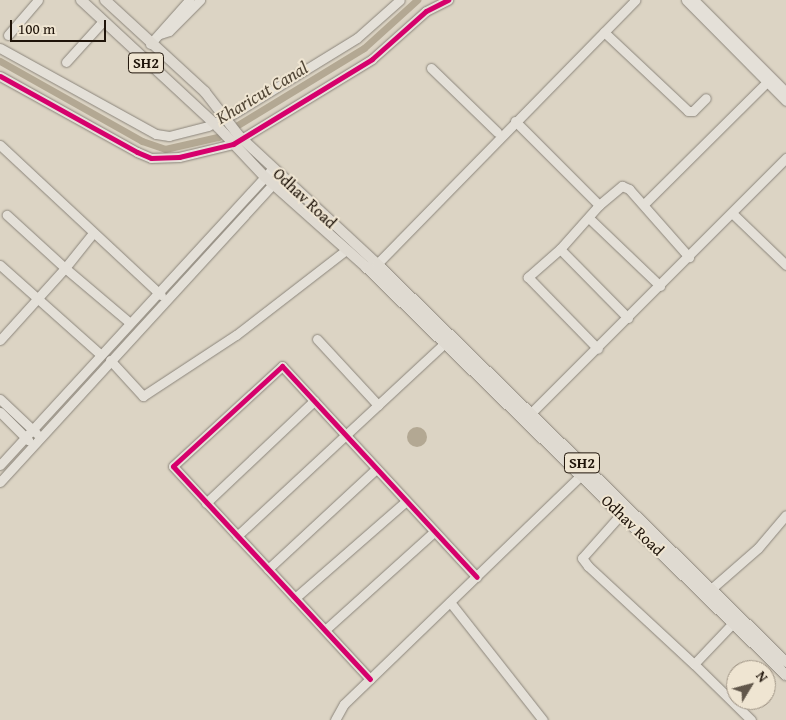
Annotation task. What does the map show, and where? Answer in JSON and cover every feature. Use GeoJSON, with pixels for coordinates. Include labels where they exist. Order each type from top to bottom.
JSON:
{"type":"FeatureCollection","features":[{"type":"Feature","properties":{"kind":"main road","name":"SH2"},"geometry":{"type":"LineString","coordinates":[[81,0],[221,122],[238,140]]}},
{"type":"Feature","properties":{"kind":"main road","name":"SH2"},"geometry":{"type":"LineString","coordinates":[[105,0],[150,44],[205,92],[221,122]]}},
{"type":"Feature","properties":{"kind":"main road","name":"Odhav Road"},"geometry":{"type":"LineString","coordinates":[[238,140],[277,172],[527,417],[786,662]]}},
{"type":"Feature","properties":{"kind":"main road","name":"Odhav Road"},"geometry":{"type":"LineString","coordinates":[[238,140],[265,177],[346,250],[371,266],[445,343],[527,417]]}},
{"type":"Feature","properties":{"kind":"main road","name":"Odhav Road"},"geometry":{"type":"LineString","coordinates":[[585,472],[622,513],[786,675]]}},
{"type":"Feature","properties":{"kind":"street"},"geometry":{"type":"LineString","coordinates":[[8,35],[38,0]]}},
{"type":"Feature","properties":{"kind":"street"},"geometry":{"type":"LineString","coordinates":[[150,44],[160,34],[163,26],[189,0]]}},
{"type":"Feature","properties":{"kind":"street"},"geometry":{"type":"LineString","coordinates":[[160,34],[169,31],[200,0]]}},
{"type":"Feature","properties":{"kind":"street"},"geometry":{"type":"LineString","coordinates":[[0,48],[156,134],[169,136],[221,122],[357,38],[400,0]]}},
{"type":"Feature","properties":{"kind":"street"},"geometry":{"type":"LineString","coordinates":[[0,76],[151,158],[179,158],[238,140],[372,59],[426,11],[448,0]]}},
{"type":"Feature","properties":{"kind":"street"},"geometry":{"type":"LineString","coordinates":[[371,266],[497,132],[629,0]]}},
{"type":"Feature","properties":{"kind":"street"},"geometry":{"type":"LineString","coordinates":[[371,266],[635,0]]}},
{"type":"Feature","properties":{"kind":"street"},"geometry":{"type":"LineString","coordinates":[[686,0],[786,101]]}},
{"type":"Feature","properties":{"kind":"street"},"geometry":{"type":"LineString","coordinates":[[694,0],[786,92]]}},
{"type":"Feature","properties":{"kind":"street"},"geometry":{"type":"LineString","coordinates":[[66,62],[103,21]]}},
{"type":"Feature","properties":{"kind":"street"},"geometry":{"type":"LineString","coordinates":[[604,32],[688,111],[693,111],[706,98]]}},
{"type":"Feature","properties":{"kind":"street"},"geometry":{"type":"LineString","coordinates":[[431,68],[497,132]]}},
{"type":"Feature","properties":{"kind":"street"},"geometry":{"type":"LineString","coordinates":[[644,204],[767,82]]}},
{"type":"Feature","properties":{"kind":"street"},"geometry":{"type":"LineString","coordinates":[[515,121],[599,205]]}},
{"type":"Feature","properties":{"kind":"street"},"geometry":{"type":"LineString","coordinates":[[0,146],[167,300]]}},
{"type":"Feature","properties":{"kind":"street"},"geometry":{"type":"LineString","coordinates":[[527,417],[598,349],[786,158]]}},
{"type":"Feature","properties":{"kind":"street"},"geometry":{"type":"LineString","coordinates":[[0,465],[100,354],[265,177],[277,172]]}},
{"type":"Feature","properties":{"kind":"street"},"geometry":{"type":"LineString","coordinates":[[0,482],[110,360],[274,184],[277,172]]}},
{"type":"Feature","properties":{"kind":"street"},"geometry":{"type":"LineString","coordinates":[[598,349],[528,278],[590,219],[599,205],[622,186],[644,204],[689,257]]}},
{"type":"Feature","properties":{"kind":"street"},"geometry":{"type":"LineString","coordinates":[[732,212],[786,266]]}},
{"type":"Feature","properties":{"kind":"street"},"geometry":{"type":"LineString","coordinates":[[7,215],[65,268],[130,323]]}},
{"type":"Feature","properties":{"kind":"street"},"geometry":{"type":"LineString","coordinates":[[590,219],[660,286]]}},
{"type":"Feature","properties":{"kind":"street"},"geometry":{"type":"LineString","coordinates":[[0,340],[65,268],[93,233]]}},
{"type":"Feature","properties":{"kind":"street"},"geometry":{"type":"LineString","coordinates":[[560,249],[628,318]]}},
{"type":"Feature","properties":{"kind":"street"},"geometry":{"type":"LineString","coordinates":[[110,360],[143,396],[236,335],[346,250]]}},
{"type":"Feature","properties":{"kind":"street"},"geometry":{"type":"LineString","coordinates":[[0,265],[100,354]]}},
{"type":"Feature","properties":{"kind":"street"},"geometry":{"type":"LineString","coordinates":[[317,340],[378,405]]}},
{"type":"Feature","properties":{"kind":"street"},"geometry":{"type":"LineString","coordinates":[[237,536],[445,343]]}},
{"type":"Feature","properties":{"kind":"street"},"geometry":{"type":"LineString","coordinates":[[370,679],[173,466],[282,366],[477,577]]}},
{"type":"Feature","properties":{"kind":"street"},"geometry":{"type":"LineString","coordinates":[[0,399],[29,433],[34,445]]}},
{"type":"Feature","properties":{"kind":"street"},"geometry":{"type":"LineString","coordinates":[[206,503],[314,401]]}},
{"type":"Feature","properties":{"kind":"street"},"geometry":{"type":"LineString","coordinates":[[0,412],[29,433],[40,437]]}},
{"type":"Feature","properties":{"kind":"street"},"geometry":{"type":"LineString","coordinates":[[268,570],[376,469]]}},
{"type":"Feature","properties":{"kind":"street"},"geometry":{"type":"LineString","coordinates":[[335,720],[344,704],[585,472]]}},
{"type":"Feature","properties":{"kind":"street"},"geometry":{"type":"LineString","coordinates":[[295,598],[406,501]]}},
{"type":"Feature","properties":{"kind":"street"},"geometry":{"type":"LineString","coordinates":[[622,513],[582,560],[751,720]]}},
{"type":"Feature","properties":{"kind":"street"},"geometry":{"type":"LineString","coordinates":[[711,589],[758,548],[786,515]]}},
{"type":"Feature","properties":{"kind":"street"},"geometry":{"type":"LineString","coordinates":[[325,630],[434,532]]}},
{"type":"Feature","properties":{"kind":"street"},"geometry":{"type":"LineString","coordinates":[[450,602],[543,720]]}},
{"type":"Feature","properties":{"kind":"street"},"geometry":{"type":"LineString","coordinates":[[694,664],[733,623]]}},
{"type":"Feature","properties":{"kind":"shaded area"},"geometry":{"type":"Polygon","coordinates":[[[413,427],[421,427],[427,433],[427,441],[421,447],[413,447],[407,441],[407,433],[413,427]]]}},
{"type":"Feature","properties":{"kind":"waterway","name":"Kharicut Canal"},"geometry":{"type":"LineString","coordinates":[[0,61],[142,141],[165,149],[218,137],[364,48],[417,0]]}},
{"type":"Feature","properties":{"kind":"cycle path"},"geometry":{"type":"LineString","coordinates":[[0,76],[137,152],[151,158],[179,157],[233,144],[372,59],[426,11],[448,0]]}},
{"type":"Feature","properties":{"kind":"cycle path"},"geometry":{"type":"LineString","coordinates":[[370,679],[173,466],[282,366],[477,577]]}}]}
